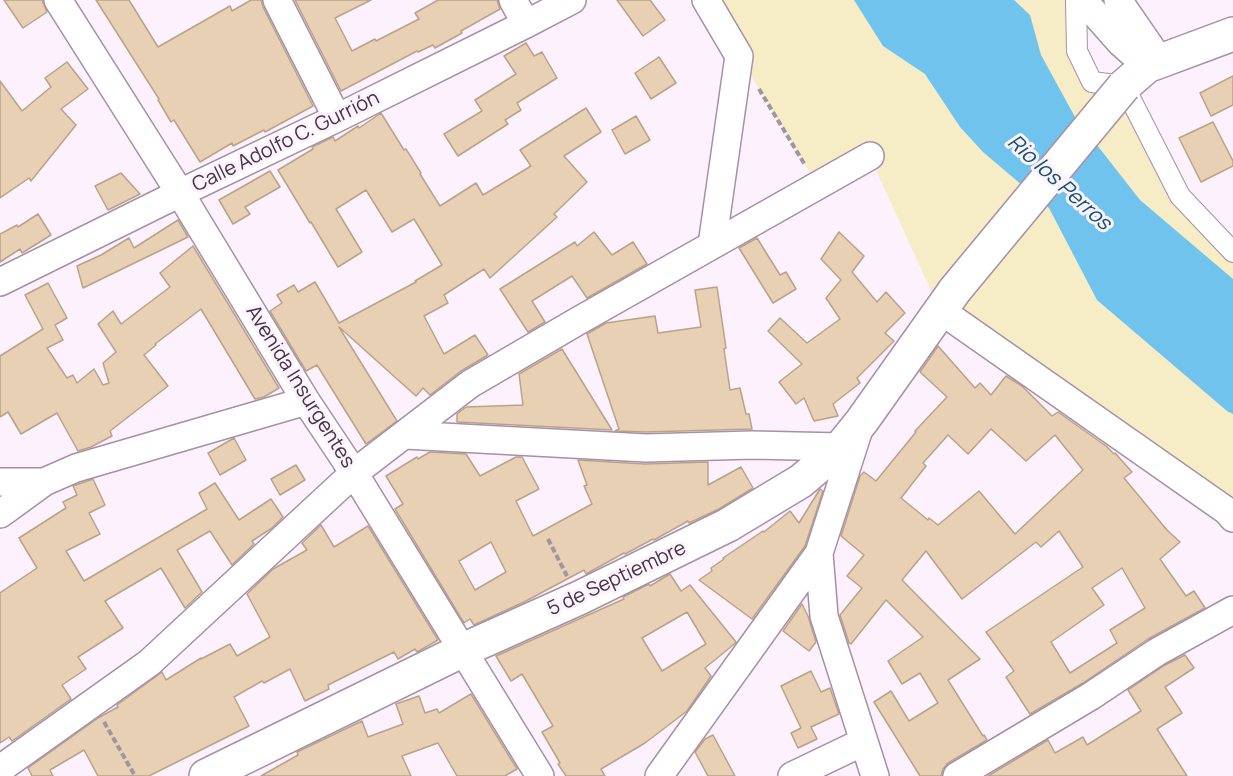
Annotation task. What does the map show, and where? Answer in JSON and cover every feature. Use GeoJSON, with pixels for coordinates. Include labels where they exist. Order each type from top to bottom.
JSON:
{"type":"FeatureCollection","features":[{"type":"Feature","properties":{"kind":"street","name":"Avenida Insurgentes"},"geometry":{"type":"LineString","coordinates":[[58,0],[180,193],[306,401],[354,473],[540,776]]}},
{"type":"Feature","properties":{"kind":"street"},"geometry":{"type":"LineString","coordinates":[[277,0],[337,118]]}},
{"type":"Feature","properties":{"kind":"street"},"geometry":{"type":"LineString","coordinates":[[513,0],[526,24]]}},
{"type":"Feature","properties":{"kind":"street","name":"Calle Adolfo C. Gurrión"},"geometry":{"type":"LineString","coordinates":[[0,282],[337,118],[572,0]]}},
{"type":"Feature","properties":{"kind":"street"},"geometry":{"type":"LineString","coordinates":[[706,0],[739,56],[712,245]]}},
{"type":"Feature","properties":{"kind":"street"},"geometry":{"type":"LineString","coordinates":[[1076,0],[1077,51],[1092,82],[1144,71],[1233,34]]}},
{"type":"Feature","properties":{"kind":"street"},"geometry":{"type":"LineString","coordinates":[[1083,0],[1144,71]]}},
{"type":"Feature","properties":{"kind":"street"},"geometry":{"type":"LineString","coordinates":[[1118,0],[1144,71],[1180,196],[1233,252]]}},
{"type":"Feature","properties":{"kind":"street","name":"5 de Septiembre"},"geometry":{"type":"LineString","coordinates":[[208,776],[463,650],[579,598],[728,525],[801,481],[841,447],[862,421],[947,300],[1144,71]]}},
{"type":"Feature","properties":{"kind":"street"},"geometry":{"type":"LineString","coordinates":[[0,769],[149,663],[354,473],[470,384],[870,156]]}},
{"type":"Feature","properties":{"kind":"street"},"geometry":{"type":"LineString","coordinates":[[947,300],[1227,511],[1233,518]]}},
{"type":"Feature","properties":{"kind":"street"},"geometry":{"type":"LineString","coordinates":[[0,514],[44,482],[76,468],[306,401]]}},
{"type":"Feature","properties":{"kind":"street"},"geometry":{"type":"LineString","coordinates":[[659,776],[819,553],[862,421]]}},
{"type":"Feature","properties":{"kind":"street"},"geometry":{"type":"LineString","coordinates":[[405,435],[646,448],[752,445],[841,447]]}},
{"type":"Feature","properties":{"kind":"street"},"geometry":{"type":"LineString","coordinates":[[0,482],[44,482]]}},
{"type":"Feature","properties":{"kind":"street"},"geometry":{"type":"LineString","coordinates":[[819,553],[824,616],[875,776]]}},
{"type":"Feature","properties":{"kind":"street"},"geometry":{"type":"LineString","coordinates":[[957,776],[1091,696],[1166,647],[1233,610]]}},
{"type":"Feature","properties":{"kind":"street"},"geometry":{"type":"LineString","coordinates":[[792,776],[863,742]]}},
{"type":"Feature","properties":{"kind":"path"},"geometry":{"type":"LineString","coordinates":[[739,56],[818,186]]}},
{"type":"Feature","properties":{"kind":"path"},"geometry":{"type":"LineString","coordinates":[[548,539],[579,598]]}},
{"type":"Feature","properties":{"kind":"path"},"geometry":{"type":"LineString","coordinates":[[93,702],[135,776]]}},
{"type":"Feature","properties":{"kind":"sand"},"geometry":{"type":"Polygon","coordinates":[[[706,0],[1076,0],[1092,82],[1124,86],[1180,196],[1233,252],[1233,518],[940,310],[870,157],[818,186],[706,0]]]}},
{"type":"Feature","properties":{"kind":"water","name":"Rio los Perros"},"geometry":{"type":"Polygon","coordinates":[[[854,0],[1014,0],[1030,15],[1041,55],[1075,117],[1140,200],[1233,279],[1233,414],[1097,300],[1049,208],[983,152],[960,127],[925,74],[883,46],[854,0]]]}},
{"type":"Feature","properties":{"kind":"building"},"geometry":{"type":"Polygon","coordinates":[[[4,0],[42,0],[47,12],[23,28],[4,0]]]}},
{"type":"Feature","properties":{"kind":"building"},"geometry":{"type":"Polygon","coordinates":[[[96,0],[129,0],[158,47],[230,6],[232,11],[251,0],[261,0],[313,106],[265,132],[264,130],[233,146],[232,143],[200,162],[174,120],[171,122],[159,99],[96,0]]]}},
{"type":"Feature","properties":{"kind":"building"},"geometry":{"type":"Polygon","coordinates":[[[295,0],[371,0],[335,18],[352,51],[419,19],[415,13],[438,0],[497,0],[500,9],[435,48],[433,45],[417,51],[341,91],[295,0]]]}},
{"type":"Feature","properties":{"kind":"building"},"geometry":{"type":"Polygon","coordinates":[[[617,0],[650,0],[665,20],[643,36],[617,0]]]}},
{"type":"Feature","properties":{"kind":"building"},"geometry":{"type":"Polygon","coordinates":[[[526,43],[534,56],[542,52],[557,78],[517,103],[521,110],[505,120],[508,124],[458,156],[444,134],[482,111],[475,100],[516,74],[504,56],[526,43]]]}},
{"type":"Feature","properties":{"kind":"building"},"geometry":{"type":"Polygon","coordinates":[[[659,57],[676,83],[651,99],[635,73],[659,57]]]}},
{"type":"Feature","properties":{"kind":"building"},"geometry":{"type":"Polygon","coordinates":[[[67,62],[88,89],[61,109],[76,125],[31,181],[29,178],[0,198],[0,81],[22,111],[51,87],[45,78],[67,62]]]}},
{"type":"Feature","properties":{"kind":"building"},"geometry":{"type":"Polygon","coordinates":[[[1233,76],[1233,105],[1211,116],[1200,93],[1233,76]]]}},
{"type":"Feature","properties":{"kind":"building"},"geometry":{"type":"Polygon","coordinates":[[[586,108],[601,132],[564,156],[587,182],[554,214],[557,217],[490,278],[484,269],[444,295],[448,303],[424,316],[444,354],[475,335],[488,355],[461,371],[430,395],[423,388],[416,396],[339,327],[397,421],[366,444],[317,365],[306,371],[270,311],[282,303],[277,295],[294,285],[298,292],[315,282],[339,323],[416,282],[442,265],[414,219],[392,232],[366,190],[336,209],[362,252],[338,267],[278,170],[313,149],[312,147],[333,137],[335,141],[381,113],[404,150],[406,149],[440,206],[476,183],[483,195],[531,166],[520,150],[586,108]]]}},
{"type":"Feature","properties":{"kind":"building"},"geometry":{"type":"Polygon","coordinates":[[[636,116],[650,140],[625,154],[612,130],[636,116]]]}},
{"type":"Feature","properties":{"kind":"building"},"geometry":{"type":"Polygon","coordinates":[[[1213,122],[1233,161],[1233,166],[1201,182],[1179,138],[1213,122]]]}},
{"type":"Feature","properties":{"kind":"building"},"geometry":{"type":"Polygon","coordinates":[[[270,171],[280,187],[245,207],[250,214],[233,224],[219,200],[270,171]]]}},
{"type":"Feature","properties":{"kind":"building"},"geometry":{"type":"Polygon","coordinates":[[[121,173],[140,194],[108,210],[95,186],[121,173]]]}},
{"type":"Feature","properties":{"kind":"building"},"geometry":{"type":"Polygon","coordinates":[[[38,214],[51,235],[22,253],[20,249],[0,262],[0,234],[17,225],[18,227],[38,214]]]}},
{"type":"Feature","properties":{"kind":"building"},"geometry":{"type":"Polygon","coordinates":[[[178,220],[188,237],[83,288],[77,266],[129,238],[134,248],[178,220]]]}},
{"type":"Feature","properties":{"kind":"building"},"geometry":{"type":"Polygon","coordinates":[[[594,232],[612,255],[633,242],[647,264],[587,298],[572,276],[532,301],[545,322],[528,332],[500,289],[575,242],[577,246],[594,232]]]}},
{"type":"Feature","properties":{"kind":"building"},"geometry":{"type":"Polygon","coordinates":[[[839,232],[864,256],[852,272],[877,302],[886,292],[905,313],[885,333],[894,341],[857,378],[860,383],[833,404],[838,416],[814,421],[804,398],[796,404],[779,382],[802,364],[768,331],[780,318],[807,343],[840,319],[826,298],[841,280],[821,259],[839,232]]]}},
{"type":"Feature","properties":{"kind":"building"},"geometry":{"type":"Polygon","coordinates":[[[757,238],[780,275],[786,272],[796,289],[773,303],[739,248],[757,238]]]}},
{"type":"Feature","properties":{"kind":"building"},"geometry":{"type":"Polygon","coordinates":[[[193,246],[279,388],[264,397],[255,399],[201,309],[144,355],[168,386],[110,431],[112,436],[78,451],[57,413],[21,434],[8,412],[0,417],[0,356],[43,329],[25,295],[48,283],[67,318],[55,325],[63,340],[47,348],[67,378],[73,375],[77,383],[94,369],[103,385],[109,383],[103,363],[116,352],[98,324],[113,311],[121,324],[170,287],[160,273],[193,246]]]}},
{"type":"Feature","properties":{"kind":"building"},"geometry":{"type":"Polygon","coordinates":[[[717,287],[730,390],[740,388],[752,429],[615,431],[619,429],[587,334],[606,323],[655,316],[658,333],[701,327],[695,290],[717,287]]]}},
{"type":"Feature","properties":{"kind":"building"},"geometry":{"type":"Polygon","coordinates":[[[938,346],[975,388],[980,383],[991,395],[1006,376],[1022,386],[1052,416],[1058,412],[1115,453],[1132,472],[1124,478],[1167,530],[1180,542],[1160,559],[1186,596],[1194,591],[1205,608],[1148,639],[1083,683],[1030,714],[1006,677],[1014,671],[986,632],[1083,567],[1059,531],[1041,547],[1036,542],[962,599],[926,551],[902,580],[980,659],[948,680],[987,740],[948,763],[941,776],[920,776],[874,702],[891,691],[909,721],[938,703],[920,673],[902,684],[888,661],[923,637],[886,600],[851,644],[840,615],[862,588],[847,576],[864,555],[841,536],[860,476],[864,472],[876,481],[915,431],[947,397],[920,372],[938,346]],[[991,429],[968,454],[948,435],[923,463],[926,466],[901,498],[928,520],[929,518],[938,525],[979,491],[1015,534],[1083,470],[1055,435],[1026,461],[991,429]],[[1122,568],[1092,588],[1104,605],[1051,642],[1070,673],[1117,643],[1110,630],[1145,608],[1122,568]]]}},
{"type":"Feature","properties":{"kind":"building"},"geometry":{"type":"Polygon","coordinates":[[[562,349],[612,430],[457,422],[457,414],[466,407],[523,405],[519,374],[562,349]]]}},
{"type":"Feature","properties":{"kind":"building"},"geometry":{"type":"Polygon","coordinates":[[[234,438],[246,460],[220,475],[208,453],[234,438]]]}},
{"type":"Feature","properties":{"kind":"building"},"geometry":{"type":"Polygon","coordinates":[[[430,452],[466,454],[480,476],[516,457],[522,457],[539,489],[516,501],[533,536],[592,504],[584,486],[587,485],[578,460],[645,464],[708,462],[708,485],[741,467],[753,488],[719,509],[689,523],[688,521],[586,574],[584,570],[474,625],[470,619],[464,623],[395,509],[403,504],[386,476],[417,457],[418,459],[430,452]],[[491,542],[459,561],[475,590],[506,572],[491,542]]]}},
{"type":"Feature","properties":{"kind":"building"},"geometry":{"type":"Polygon","coordinates":[[[296,465],[305,480],[280,495],[271,479],[296,465]]]}},
{"type":"Feature","properties":{"kind":"building"},"geometry":{"type":"Polygon","coordinates":[[[93,479],[105,505],[89,513],[100,534],[66,551],[84,581],[207,509],[199,493],[215,483],[239,520],[271,499],[283,517],[272,528],[252,541],[254,544],[232,565],[210,531],[177,550],[202,592],[185,608],[161,568],[105,601],[123,628],[78,657],[86,669],[62,685],[71,699],[12,741],[9,737],[0,743],[0,593],[37,568],[19,538],[66,508],[63,502],[77,495],[73,486],[93,479]]]}},
{"type":"Feature","properties":{"kind":"building"},"geometry":{"type":"Polygon","coordinates":[[[820,489],[823,491],[805,546],[752,619],[699,580],[712,571],[711,568],[723,558],[764,532],[790,511],[799,523],[820,489]]]}},
{"type":"Feature","properties":{"kind":"building"},"geometry":{"type":"Polygon","coordinates":[[[321,525],[334,547],[368,526],[438,640],[417,652],[415,649],[398,659],[394,652],[328,685],[329,689],[305,701],[290,669],[264,683],[262,681],[234,697],[249,726],[149,776],[98,776],[84,750],[50,770],[53,776],[32,776],[28,768],[98,718],[118,707],[117,705],[162,672],[166,680],[201,658],[230,644],[237,656],[270,637],[247,594],[273,569],[307,550],[302,543],[321,525]]]}},
{"type":"Feature","properties":{"kind":"building"},"geometry":{"type":"Polygon","coordinates":[[[670,574],[681,591],[690,585],[736,642],[705,668],[711,676],[687,711],[645,743],[601,769],[605,776],[566,776],[542,732],[553,726],[522,674],[511,681],[496,656],[624,599],[623,597],[649,584],[650,586],[670,574]],[[687,612],[642,638],[662,671],[706,644],[687,612]]]}},
{"type":"Feature","properties":{"kind":"building"},"geometry":{"type":"Polygon","coordinates":[[[802,604],[816,642],[809,651],[783,631],[802,604]]]}},
{"type":"Feature","properties":{"kind":"building"},"geometry":{"type":"Polygon","coordinates":[[[1185,655],[1194,668],[1165,687],[1182,713],[1157,729],[1187,776],[988,776],[1048,740],[1055,753],[1083,737],[1087,745],[1141,711],[1128,690],[1165,665],[1185,655]]]}},
{"type":"Feature","properties":{"kind":"building"},"geometry":{"type":"Polygon","coordinates":[[[811,671],[821,692],[830,688],[839,714],[811,727],[817,739],[798,748],[791,733],[801,728],[781,686],[811,671]]]}},
{"type":"Feature","properties":{"kind":"building"},"geometry":{"type":"Polygon","coordinates":[[[471,694],[517,769],[505,776],[457,776],[438,743],[402,756],[411,776],[261,776],[298,755],[297,752],[362,721],[368,737],[403,724],[396,704],[419,696],[425,713],[437,709],[439,713],[471,694]]]}},
{"type":"Feature","properties":{"kind":"building"},"geometry":{"type":"Polygon","coordinates":[[[713,735],[735,776],[708,776],[695,752],[705,739],[713,735]]]}}]}
